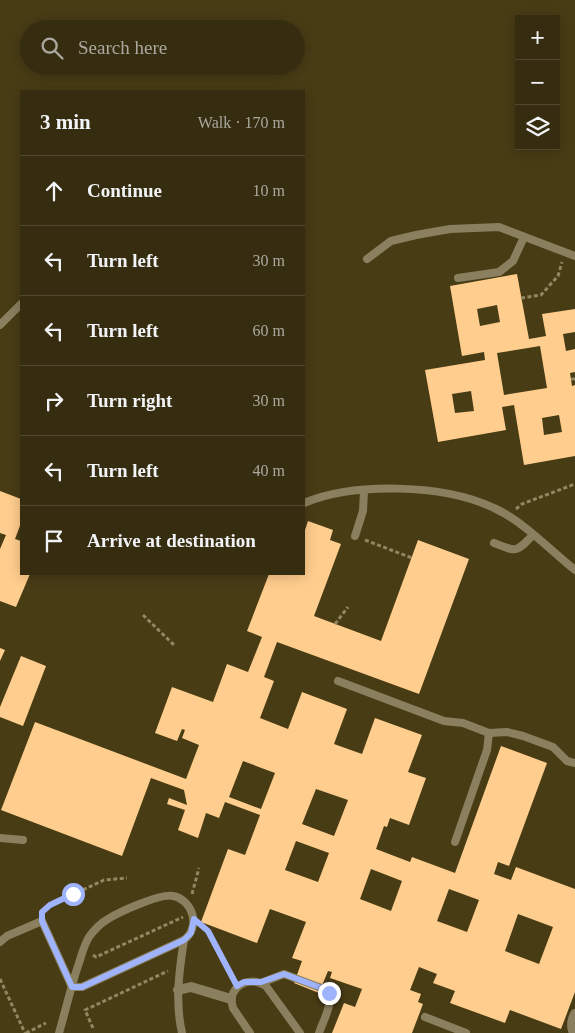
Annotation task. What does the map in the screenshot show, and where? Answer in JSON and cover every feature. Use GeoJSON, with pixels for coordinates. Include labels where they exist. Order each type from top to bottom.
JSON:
{"type":"FeatureCollection","features":[{"type":"Feature","properties":{"kind":"street"},"geometry":{"type":"LineString","coordinates":[[178,990],[191,986],[231,999]]}},
{"type":"Feature","properties":{"kind":"street"},"geometry":{"type":"LineString","coordinates":[[574,1033],[572,1019],[575,1014]]}},
{"type":"Feature","properties":{"kind":"lane"},"geometry":{"type":"LineString","coordinates":[[367,259],[391,241],[416,234],[450,229],[499,227],[575,256]]}},
{"type":"Feature","properties":{"kind":"lane"},"geometry":{"type":"LineString","coordinates":[[458,278],[499,272],[513,261],[524,237]]}},
{"type":"Feature","properties":{"kind":"lane"},"geometry":{"type":"LineString","coordinates":[[0,325],[20,305]]}},
{"type":"Feature","properties":{"kind":"lane"},"geometry":{"type":"LineString","coordinates":[[305,503],[337,494],[406,488],[432,491],[479,502],[508,516],[575,570]]}},
{"type":"Feature","properties":{"kind":"lane"},"geometry":{"type":"LineString","coordinates":[[355,536],[363,510],[364,491]]}},
{"type":"Feature","properties":{"kind":"lane"},"geometry":{"type":"LineString","coordinates":[[494,543],[516,550],[533,535]]}},
{"type":"Feature","properties":{"kind":"lane"},"geometry":{"type":"LineString","coordinates":[[338,681],[444,721],[464,723],[488,733],[507,732],[523,736],[553,747],[567,761],[575,764]]}},
{"type":"Feature","properties":{"kind":"lane"},"geometry":{"type":"LineString","coordinates":[[455,842],[487,750],[488,733]]}},
{"type":"Feature","properties":{"kind":"lane"},"geometry":{"type":"LineString","coordinates":[[0,838],[23,840]]}},
{"type":"Feature","properties":{"kind":"lane"},"geometry":{"type":"LineString","coordinates":[[59,1033],[72,987],[83,952],[89,938],[102,923],[110,917],[160,896],[179,897],[184,901],[192,913],[191,933],[184,940],[82,987],[72,987]]}},
{"type":"Feature","properties":{"kind":"lane"},"geometry":{"type":"LineString","coordinates":[[0,942],[7,936],[42,921],[72,987]]}},
{"type":"Feature","properties":{"kind":"lane"},"geometry":{"type":"LineString","coordinates":[[182,1033],[178,1013],[178,990],[184,940]]}},
{"type":"Feature","properties":{"kind":"lane"},"geometry":{"type":"LineString","coordinates":[[250,1033],[233,1008],[231,999],[234,990],[240,983],[248,981],[261,982],[284,974],[324,989],[329,993],[331,1000],[319,1033]]}},
{"type":"Feature","properties":{"kind":"lane"},"geometry":{"type":"LineString","coordinates":[[261,982],[269,988],[300,1033]]}},
{"type":"Feature","properties":{"kind":"lane"},"geometry":{"type":"LineString","coordinates":[[425,1018],[466,1033]]}},
{"type":"Feature","properties":{"kind":"path"},"geometry":{"type":"LineString","coordinates":[[521,298],[541,295],[558,276],[565,252]]}},
{"type":"Feature","properties":{"kind":"path"},"geometry":{"type":"LineString","coordinates":[[508,516],[522,504],[575,484]]}},
{"type":"Feature","properties":{"kind":"path"},"geometry":{"type":"LineString","coordinates":[[355,536],[412,558]]}},
{"type":"Feature","properties":{"kind":"path"},"geometry":{"type":"LineString","coordinates":[[336,624],[348,607]]}},
{"type":"Feature","properties":{"kind":"path"},"geometry":{"type":"LineString","coordinates":[[143,615],[174,645]]}},
{"type":"Feature","properties":{"kind":"path"},"geometry":{"type":"LineString","coordinates":[[192,913],[199,868]]}},
{"type":"Feature","properties":{"kind":"path"},"geometry":{"type":"LineString","coordinates":[[42,921],[42,912],[50,905],[104,880],[127,878]]}},
{"type":"Feature","properties":{"kind":"path"},"geometry":{"type":"LineString","coordinates":[[83,952],[96,957],[192,913]]}},
{"type":"Feature","properties":{"kind":"path"},"geometry":{"type":"LineString","coordinates":[[192,913],[208,931],[237,986]]}},
{"type":"Feature","properties":{"kind":"path"},"geometry":{"type":"LineString","coordinates":[[93,1028],[85,1010],[180,966]]}},
{"type":"Feature","properties":{"kind":"path"},"geometry":{"type":"LineString","coordinates":[[0,979],[26,1033],[46,1023]]}},
{"type":"Feature","properties":{"kind":"building"},"geometry":{"type":"Polygon","coordinates":[[[517,274],[529,339],[546,336],[542,314],[575,309],[575,332],[563,334],[566,351],[575,349],[575,372],[570,373],[572,386],[575,385],[575,456],[524,465],[514,405],[502,407],[506,430],[438,442],[425,370],[485,360],[484,352],[462,356],[450,286],[517,274]],[[497,305],[477,309],[480,326],[500,322],[497,305]],[[540,346],[497,353],[504,395],[547,388],[540,346]],[[471,391],[452,394],[455,413],[474,411],[471,391]],[[559,415],[542,418],[544,435],[562,432],[559,415]]]}},
{"type":"Feature","properties":{"kind":"building"},"geometry":{"type":"Polygon","coordinates":[[[0,491],[20,499],[20,526],[15,539],[20,541],[20,575],[30,575],[16,607],[0,601],[0,549],[6,535],[0,533],[0,491]]]}},
{"type":"Feature","properties":{"kind":"building"},"geometry":{"type":"Polygon","coordinates":[[[308,521],[333,530],[330,540],[341,544],[314,616],[381,641],[418,540],[469,559],[419,694],[277,642],[264,677],[274,681],[260,718],[288,729],[302,692],[347,709],[334,744],[362,754],[375,718],[422,735],[408,772],[426,778],[409,825],[390,818],[387,827],[384,826],[376,849],[410,862],[412,857],[455,873],[501,746],[547,763],[509,866],[498,862],[494,874],[511,880],[516,867],[575,889],[575,992],[561,1029],[510,1010],[505,1023],[450,1003],[455,991],[433,983],[437,974],[419,967],[410,990],[421,994],[418,1002],[423,1004],[412,1033],[332,1033],[344,1003],[355,1007],[362,989],[330,978],[332,972],[328,971],[319,993],[294,983],[302,961],[292,958],[306,922],[270,909],[257,943],[201,922],[228,849],[245,855],[260,815],[225,802],[219,818],[206,813],[198,838],[178,830],[185,810],[167,804],[169,798],[187,805],[184,790],[151,778],[122,856],[1,810],[35,722],[186,779],[199,745],[182,738],[185,730],[182,729],[177,741],[155,733],[172,687],[213,702],[227,664],[248,672],[262,637],[247,631],[269,575],[305,575],[305,530],[308,521]],[[243,761],[229,797],[261,809],[275,773],[243,761]],[[316,789],[302,824],[334,836],[348,800],[316,789]],[[296,841],[285,870],[318,882],[329,853],[296,841]],[[371,869],[360,899],[391,911],[402,881],[371,869]],[[449,889],[437,921],[467,932],[479,900],[449,889]],[[518,914],[505,951],[539,964],[553,927],[518,914]]]}},
{"type":"Feature","properties":{"kind":"building"},"geometry":{"type":"Polygon","coordinates":[[[0,648],[5,650],[0,661],[0,648]]]}},
{"type":"Feature","properties":{"kind":"building"},"geometry":{"type":"Polygon","coordinates":[[[21,656],[46,666],[23,726],[0,717],[0,707],[21,656]]]}},
{"type":"Feature","properties":{"kind":"route"},"geometry":{"type":"LineString","coordinates":[[73,894],[50,905],[42,912],[42,921],[72,987],[82,987],[184,940],[191,933],[194,919],[208,931],[237,986],[240,983],[248,981],[261,982],[284,974],[324,989],[329,993]]}}]}
